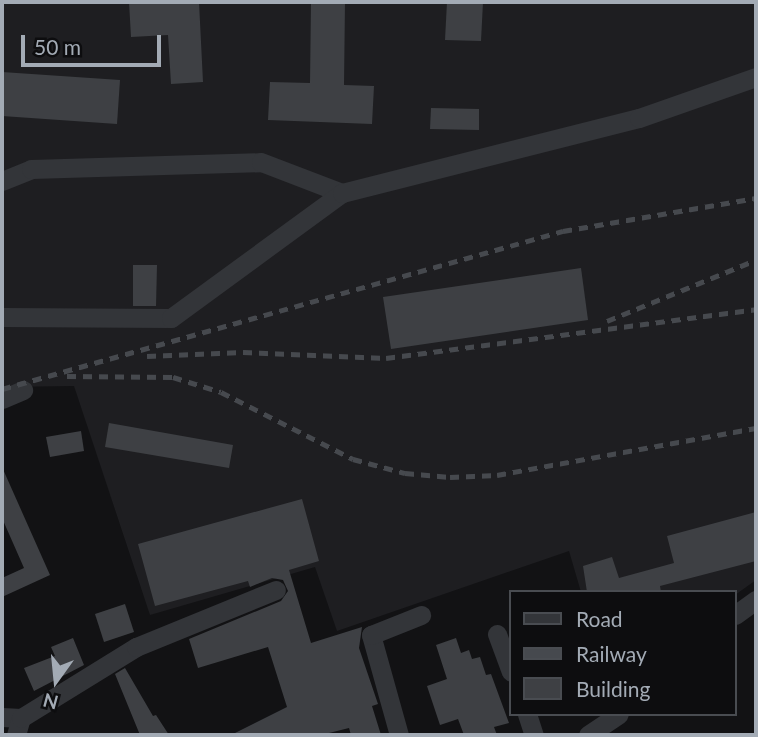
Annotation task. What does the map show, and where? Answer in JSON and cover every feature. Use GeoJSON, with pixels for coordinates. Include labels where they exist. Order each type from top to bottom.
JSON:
{"type":"FeatureCollection","features":[{"type":"Feature","properties":{"kind":"street"},"geometry":{"type":"LineString","coordinates":[[2,317],[171,318],[342,193],[639,118],[756,76]]}},
{"type":"Feature","properties":{"kind":"street"},"geometry":{"type":"LineString","coordinates":[[2,181],[31,169],[261,162],[342,193]]}},
{"type":"Feature","properties":{"kind":"street"},"geometry":{"type":"LineString","coordinates":[[2,399],[23,390]]}},
{"type":"Feature","properties":{"kind":"street"},"geometry":{"type":"LineString","coordinates":[[13,723],[136,647],[276,590]]}},
{"type":"Feature","properties":{"kind":"street"},"geometry":{"type":"LineString","coordinates":[[737,614],[756,600]]}},
{"type":"Feature","properties":{"kind":"street"},"geometry":{"type":"LineString","coordinates":[[399,735],[371,635],[421,615]]}},
{"type":"Feature","properties":{"kind":"street"},"geometry":{"type":"LineString","coordinates":[[498,634],[510,669]]}},
{"type":"Feature","properties":{"kind":"street"},"geometry":{"type":"LineString","coordinates":[[528,716],[534,735]]}},
{"type":"Feature","properties":{"kind":"street"},"geometry":{"type":"LineString","coordinates":[[588,735],[616,716]]}},
{"type":"Feature","properties":{"kind":"shaded area"},"geometry":{"type":"Polygon","coordinates":[[[2,2],[756,2],[756,580],[737,594],[737,590],[580,590],[569,551],[337,631],[315,567],[150,615],[74,386],[2,387],[2,2]]]}},
{"type":"Feature","properties":{"kind":"building"},"geometry":{"type":"Polygon","coordinates":[[[129,2],[199,2],[203,82],[171,84],[168,35],[131,37],[129,2]]]}},
{"type":"Feature","properties":{"kind":"building"},"geometry":{"type":"Polygon","coordinates":[[[311,2],[345,2],[344,85],[374,86],[372,124],[268,120],[270,82],[310,83],[311,2]]]}},
{"type":"Feature","properties":{"kind":"building"},"geometry":{"type":"Polygon","coordinates":[[[447,2],[483,2],[481,41],[445,40],[447,2]]]}},
{"type":"Feature","properties":{"kind":"building"},"geometry":{"type":"Polygon","coordinates":[[[2,72],[120,80],[117,124],[2,116],[2,72]]]}},
{"type":"Feature","properties":{"kind":"building"},"geometry":{"type":"Polygon","coordinates":[[[431,108],[479,109],[479,130],[430,129],[431,108]]]}},
{"type":"Feature","properties":{"kind":"building"},"geometry":{"type":"Polygon","coordinates":[[[133,265],[157,265],[156,306],[133,306],[133,265]]]}},
{"type":"Feature","properties":{"kind":"building"},"geometry":{"type":"Polygon","coordinates":[[[581,268],[588,320],[391,349],[383,297],[581,268]]]}},
{"type":"Feature","properties":{"kind":"building"},"geometry":{"type":"Polygon","coordinates":[[[109,423],[233,445],[229,468],[105,447],[109,423]]]}},
{"type":"Feature","properties":{"kind":"building"},"geometry":{"type":"Polygon","coordinates":[[[81,431],[84,451],[50,457],[46,437],[81,431]]]}},
{"type":"Feature","properties":{"kind":"building"},"geometry":{"type":"Polygon","coordinates":[[[2,467],[50,575],[2,597],[2,578],[24,568],[2,518],[2,467]]]}},
{"type":"Feature","properties":{"kind":"building"},"geometry":{"type":"Polygon","coordinates":[[[302,499],[319,561],[289,570],[311,643],[362,627],[359,648],[378,704],[372,706],[381,735],[351,735],[349,728],[321,735],[231,735],[287,707],[268,647],[198,668],[189,639],[281,601],[288,591],[283,580],[272,578],[250,587],[248,581],[155,606],[138,544],[302,499]]]}},
{"type":"Feature","properties":{"kind":"building"},"geometry":{"type":"Polygon","coordinates":[[[756,512],[756,561],[660,586],[661,590],[587,590],[583,566],[612,557],[619,578],[674,563],[667,536],[756,512]]]}},
{"type":"Feature","properties":{"kind":"building"},"geometry":{"type":"Polygon","coordinates":[[[125,604],[134,632],[104,642],[95,614],[125,604]]]}},
{"type":"Feature","properties":{"kind":"building"},"geometry":{"type":"Polygon","coordinates":[[[73,638],[84,665],[34,691],[24,668],[55,656],[51,647],[73,638]]]}},
{"type":"Feature","properties":{"kind":"building"},"geometry":{"type":"Polygon","coordinates":[[[456,638],[461,653],[469,650],[472,659],[480,657],[486,675],[491,674],[509,723],[494,727],[497,735],[464,735],[458,719],[440,725],[427,686],[447,679],[436,645],[456,638]]]}},
{"type":"Feature","properties":{"kind":"building"},"geometry":{"type":"Polygon","coordinates":[[[125,668],[153,716],[156,715],[169,735],[140,735],[115,674],[125,668]]]}},
{"type":"Feature","properties":{"kind":"railway"},"geometry":{"type":"LineString","coordinates":[[2,389],[563,231],[756,198]]}},
{"type":"Feature","properties":{"kind":"railway"},"geometry":{"type":"LineString","coordinates":[[607,321],[756,260]]}},
{"type":"Feature","properties":{"kind":"railway"},"geometry":{"type":"LineString","coordinates":[[147,356],[243,352],[386,358],[756,309]]}},
{"type":"Feature","properties":{"kind":"railway"},"geometry":{"type":"LineString","coordinates":[[67,376],[173,377],[221,392],[353,459],[405,473],[450,477],[497,475],[756,428]]}}]}
